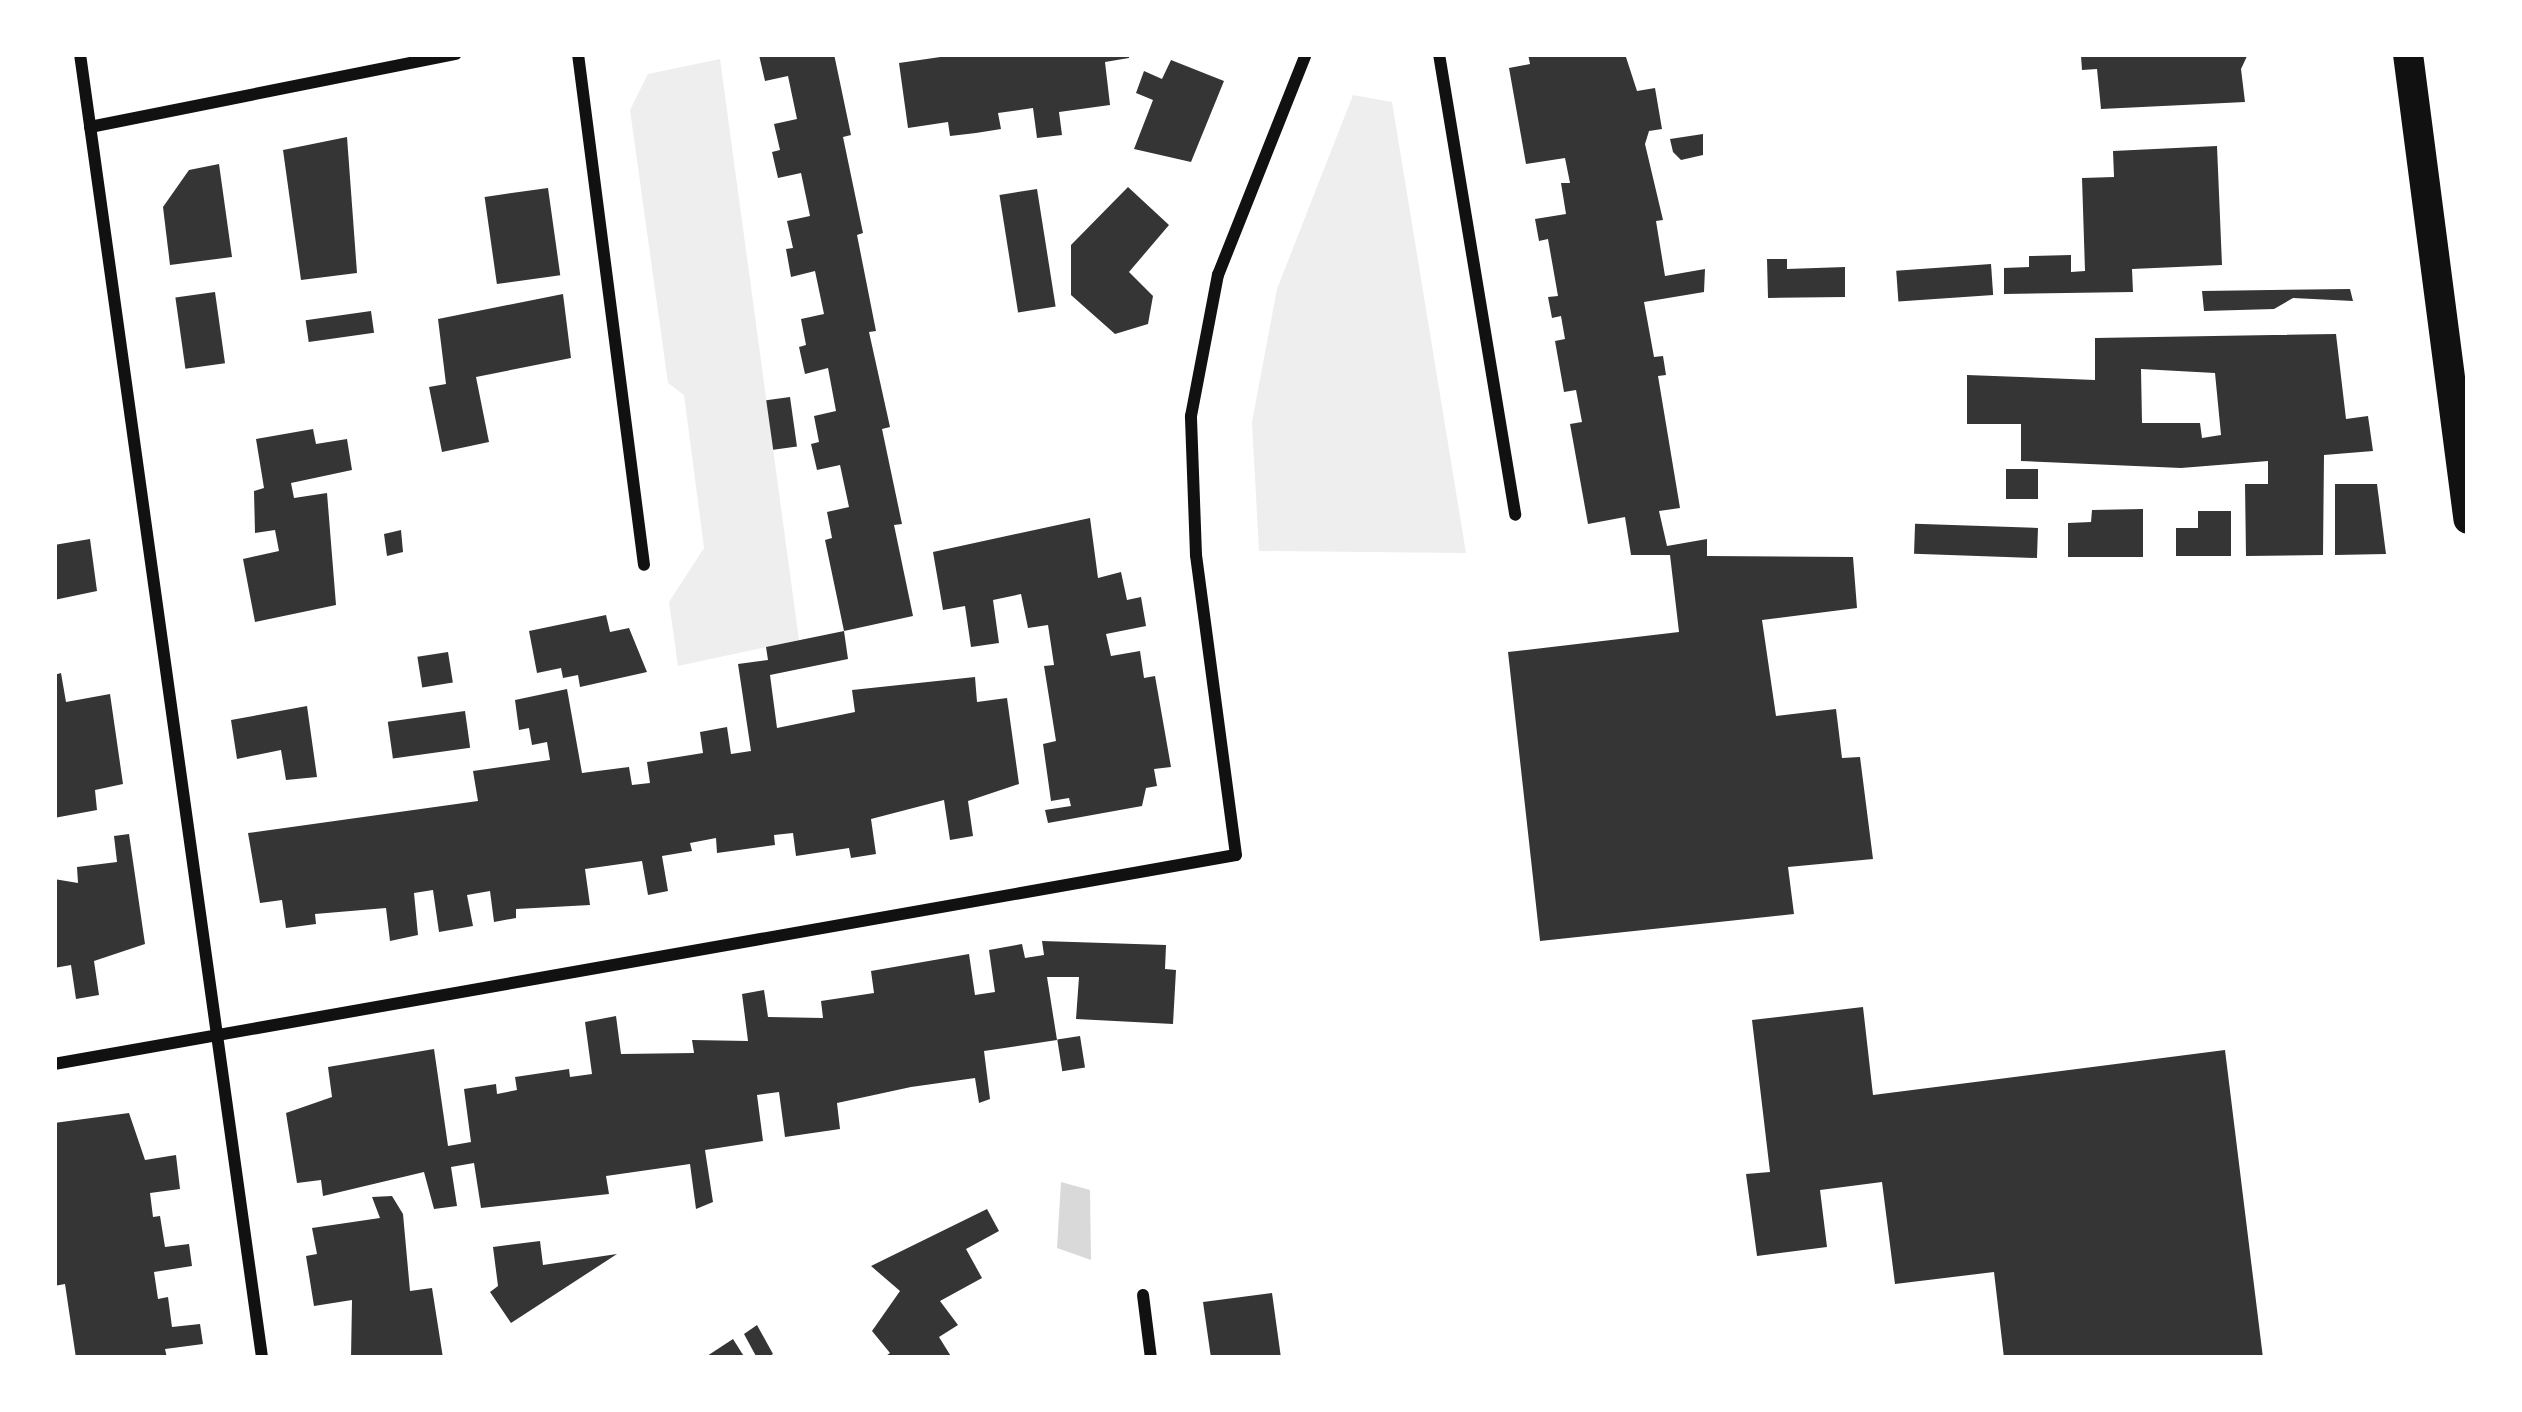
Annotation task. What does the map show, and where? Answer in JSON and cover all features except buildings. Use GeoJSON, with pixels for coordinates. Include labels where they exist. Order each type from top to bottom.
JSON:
{"type":"FeatureCollection","features":[{"type":"Feature","properties":{"kind":"main road"},"geometry":{"type":"LineString","coordinates":[[2408,54],[2468,520]]}},
{"type":"Feature","properties":{"kind":"street"},"geometry":{"type":"LineString","coordinates":[[80,54],[262,1358]]}},
{"type":"Feature","properties":{"kind":"street"},"geometry":{"type":"LineString","coordinates":[[90,127],[456,54]]}},
{"type":"Feature","properties":{"kind":"street"},"geometry":{"type":"LineString","coordinates":[[578,54],[644,565]]}},
{"type":"Feature","properties":{"kind":"street"},"geometry":{"type":"LineString","coordinates":[[54,1064],[1236,855],[1196,555],[1191,416],[1217,275],[1306,54]]}},
{"type":"Feature","properties":{"kind":"street"},"geometry":{"type":"LineString","coordinates":[[1439,54],[1515,514]]}},
{"type":"Feature","properties":{"kind":"street"},"geometry":{"type":"LineString","coordinates":[[1143,1295],[1151,1358]]}},
{"type":"Feature","properties":{"kind":"shaded area"},"geometry":{"type":"Polygon","coordinates":[[[720,59],[799,640],[678,666],[669,602],[704,548],[684,395],[668,383],[630,110],[648,74],[720,59]]]}},
{"type":"Feature","properties":{"kind":"shaded area"},"geometry":{"type":"Polygon","coordinates":[[[1353,95],[1392,102],[1466,553],[1259,551],[1252,422],[1277,289],[1353,95]]]}},
{"type":"Feature","properties":{"kind":"shaded area"},"geometry":{"type":"Polygon","coordinates":[[[1061,1182],[1090,1190],[1091,1260],[1057,1248],[1061,1182]]]}}]}
